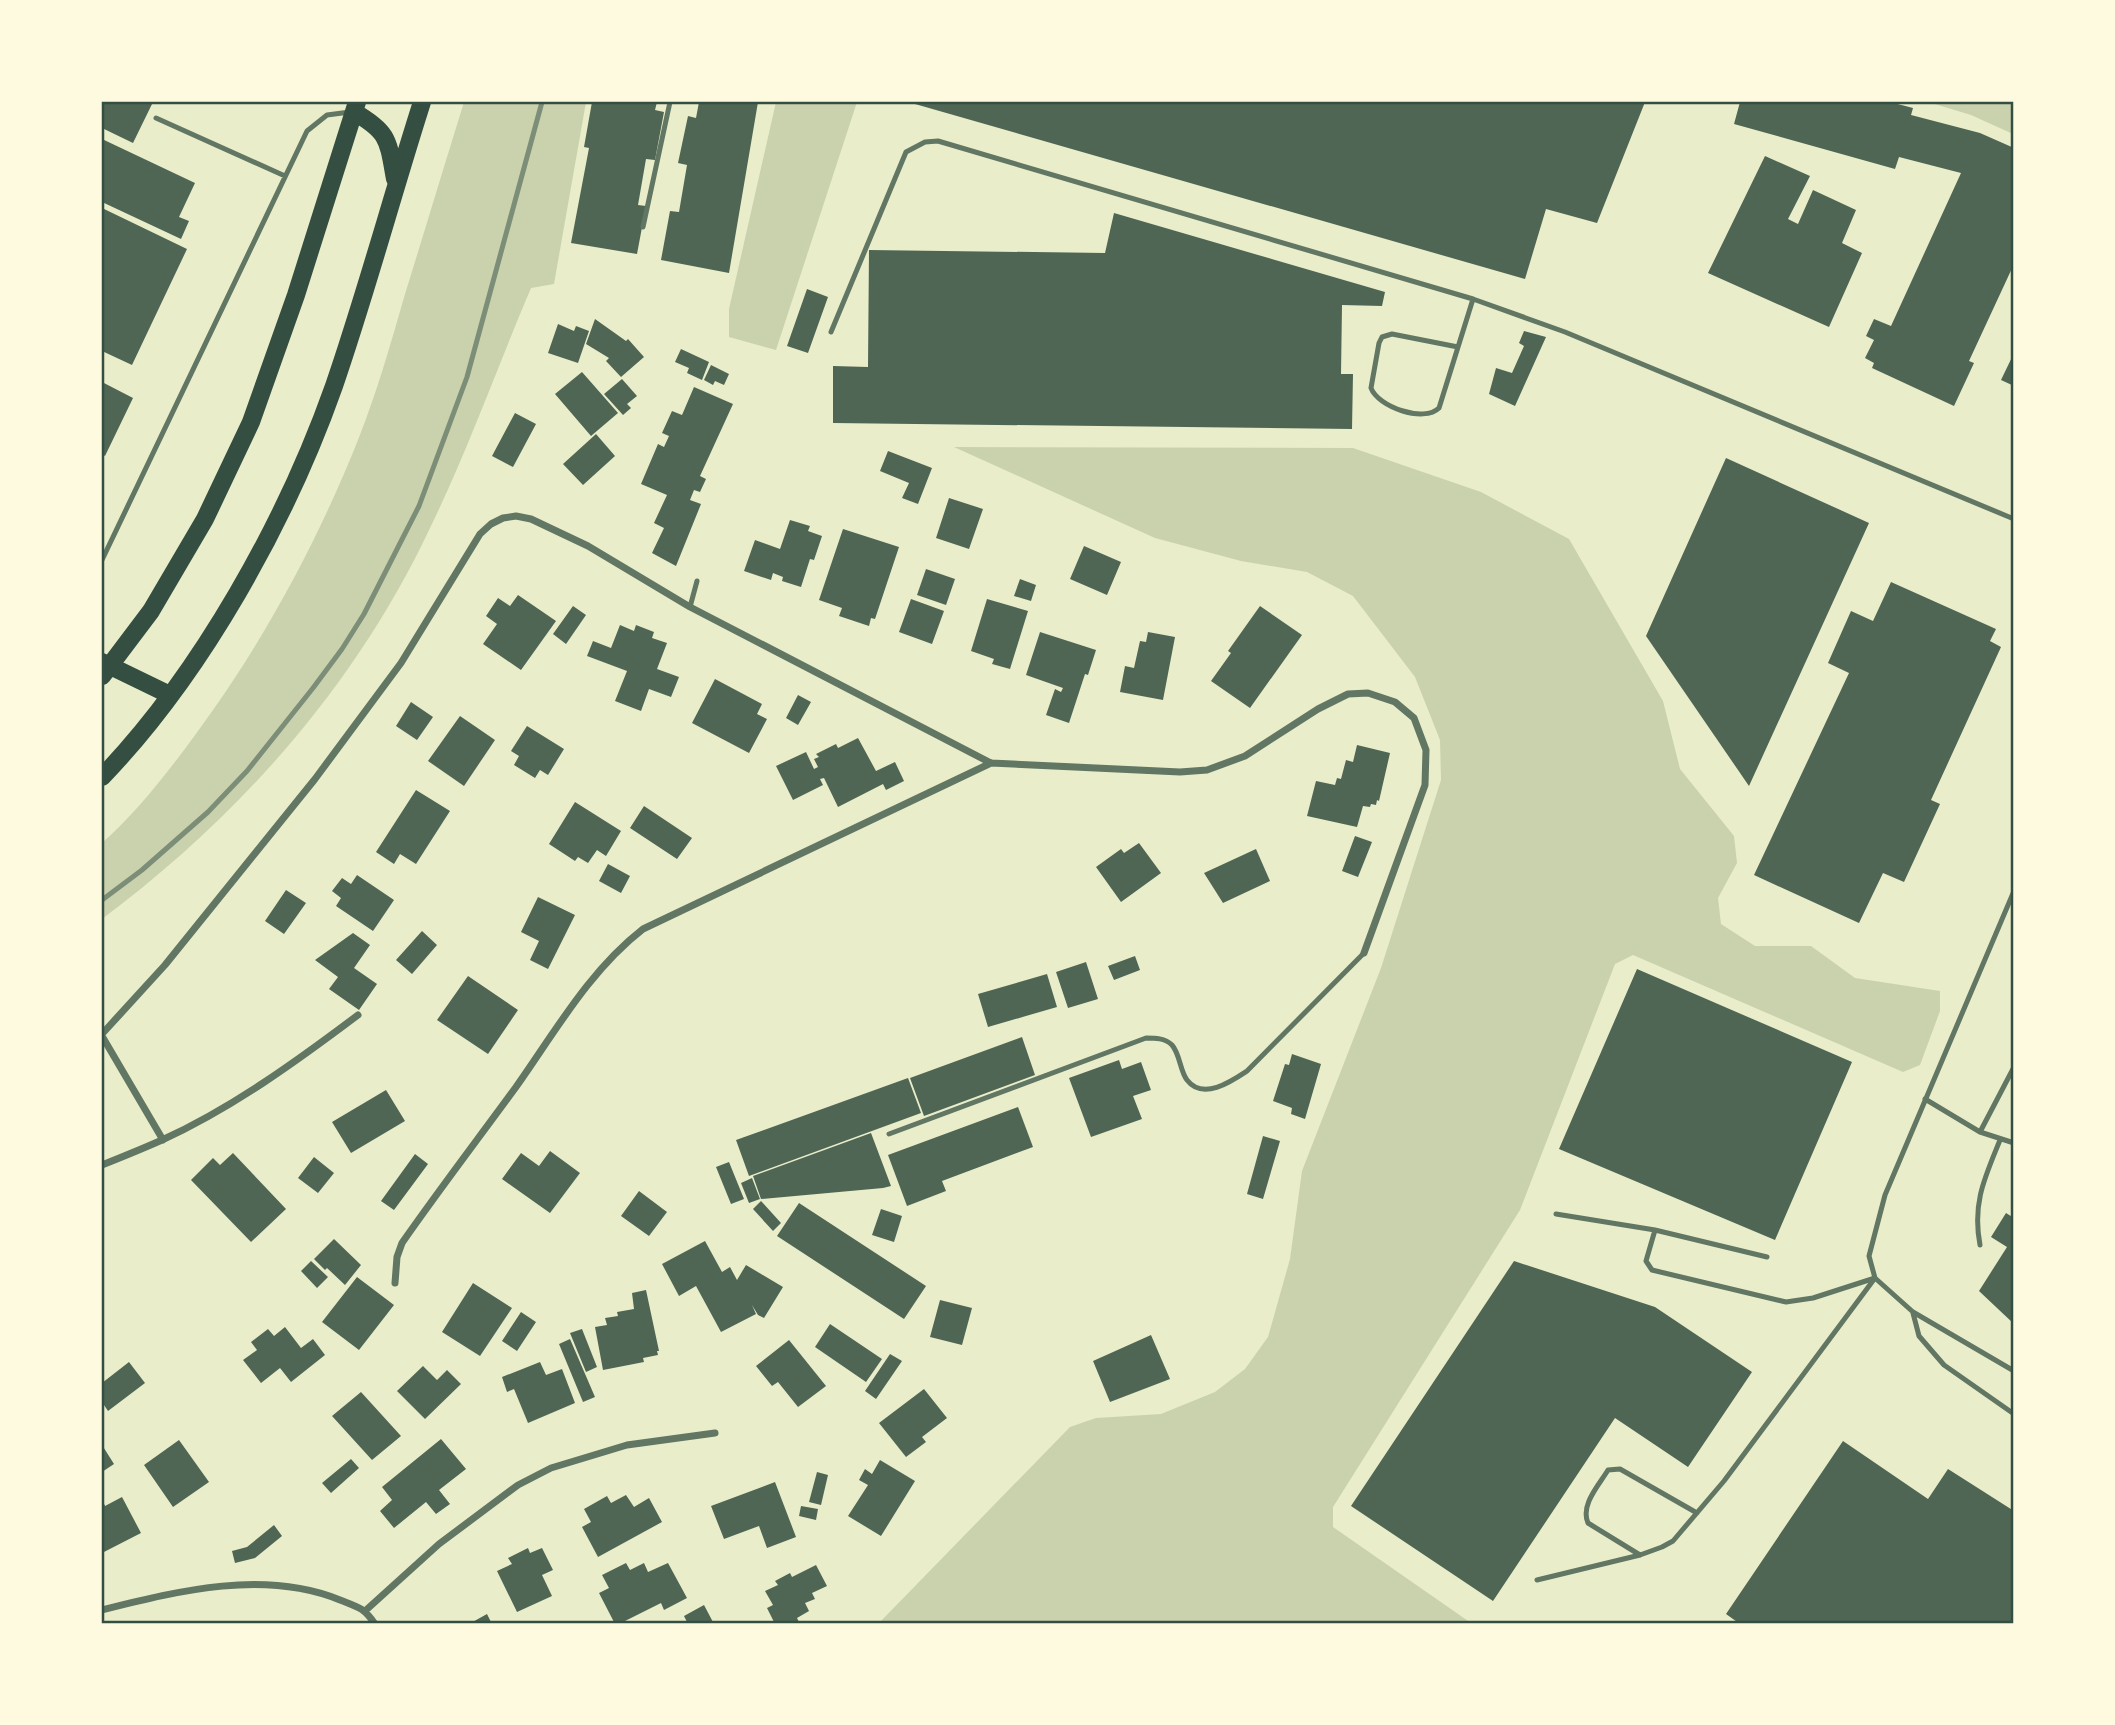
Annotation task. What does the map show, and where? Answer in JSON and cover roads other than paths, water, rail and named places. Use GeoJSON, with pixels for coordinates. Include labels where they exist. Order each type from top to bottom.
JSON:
{"type":"FeatureCollection","features":[{"type":"Feature","properties":{"kind":"main road"},"geometry":{"type":"LineString","coordinates":[[102,777],[170,695],[234,601],[293,485],[333,387],[422,102]]}},
{"type":"Feature","properties":{"kind":"main road"},"geometry":{"type":"LineString","coordinates":[[170,695],[104,669],[151,611],[198,531],[251,422],[296,295],[355,107],[377,125],[390,147],[396,184]]}},
{"type":"Feature","properties":{"kind":"street"},"geometry":{"type":"LineString","coordinates":[[163,1140],[102,1035],[164,965],[314,779],[401,663],[480,534],[503,518],[516,516],[531,519],[588,546],[690,607],[991,763],[1180,772],[1207,770],[1245,756],[1318,709],[1348,694],[1368,692],[1395,702],[1415,718],[1426,750],[1425,785],[1364,953]]}},
{"type":"Feature","properties":{"kind":"street"},"geometry":{"type":"LineString","coordinates":[[395,1283],[397,1257],[402,1243],[574,1003],[625,943],[643,929],[991,763]]}},
{"type":"Feature","properties":{"kind":"street"},"geometry":{"type":"LineString","coordinates":[[102,1165],[163,1140],[217,1111],[301,1058],[358,1015]]}},
{"type":"Feature","properties":{"kind":"street"},"geometry":{"type":"LineString","coordinates":[[365,1611],[439,1544],[517,1485],[551,1468],[626,1445],[715,1433]]}},
{"type":"Feature","properties":{"kind":"street"},"geometry":{"type":"LineString","coordinates":[[102,1610],[191,1590],[268,1584],[320,1592],[365,1611],[375,1623]]}},
{"type":"Feature","properties":{"kind":"lane"},"geometry":{"type":"LineString","coordinates":[[643,227],[670,102]]}},
{"type":"Feature","properties":{"kind":"lane"},"geometry":{"type":"LineString","coordinates":[[102,561],[307,131],[327,115],[355,107]]}},
{"type":"Feature","properties":{"kind":"lane"},"geometry":{"type":"LineString","coordinates":[[156,118],[285,176]]}},
{"type":"Feature","properties":{"kind":"lane"},"geometry":{"type":"LineString","coordinates":[[831,332],[906,152],[925,142],[938,141],[1473,299],[1565,332],[2014,519]]}},
{"type":"Feature","properties":{"kind":"lane"},"geometry":{"type":"LineString","coordinates":[[1458,347],[1392,334],[1382,337],[1371,388],[1373,394],[1383,403],[1422,415],[1433,413],[1439,408],[1473,299]]}},
{"type":"Feature","properties":{"kind":"lane"},"geometry":{"type":"LineString","coordinates":[[690,607],[697,581]]}},
{"type":"Feature","properties":{"kind":"lane"},"geometry":{"type":"LineString","coordinates":[[2014,891],[1885,1195],[1869,1256],[1875,1278],[1913,1312],[2014,1371]]}},
{"type":"Feature","properties":{"kind":"lane"},"geometry":{"type":"LineString","coordinates":[[889,1134],[1146,1038],[1157,1037],[1172,1046],[1188,1081],[1195,1086],[1214,1089],[1230,1083],[1247,1071],[1364,953]]}},
{"type":"Feature","properties":{"kind":"lane"},"geometry":{"type":"LineString","coordinates":[[1980,1132],[2014,1067]]}},
{"type":"Feature","properties":{"kind":"lane"},"geometry":{"type":"LineString","coordinates":[[1925,1100],[1980,1132],[2014,1143]]}},
{"type":"Feature","properties":{"kind":"lane"},"geometry":{"type":"LineString","coordinates":[[1980,1245],[1976,1224],[1978,1198],[2000,1140]]}},
{"type":"Feature","properties":{"kind":"lane"},"geometry":{"type":"LineString","coordinates":[[1556,1214],[1655,1230],[1767,1256]]}},
{"type":"Feature","properties":{"kind":"lane"},"geometry":{"type":"LineString","coordinates":[[1655,1230],[1646,1261],[1652,1270],[1786,1302],[1813,1298],[1875,1278]]}},
{"type":"Feature","properties":{"kind":"lane"},"geometry":{"type":"LineString","coordinates":[[1537,1580],[1640,1555],[1662,1548],[1673,1541],[1777,1411],[1875,1278]]}},
{"type":"Feature","properties":{"kind":"lane"},"geometry":{"type":"LineString","coordinates":[[1913,1312],[1919,1336],[1944,1365],[2014,1414]]}},
{"type":"Feature","properties":{"kind":"lane"},"geometry":{"type":"LineString","coordinates":[[1640,1555],[1588,1522],[1585,1516],[1587,1505],[1608,1470],[1620,1468],[1697,1513]]}},
{"type":"Feature","properties":{"kind":"railway"},"geometry":{"type":"LineString","coordinates":[[102,900],[142,870],[208,812],[247,771],[313,688],[364,614],[419,506],[467,377],[542,102]]}}]}
